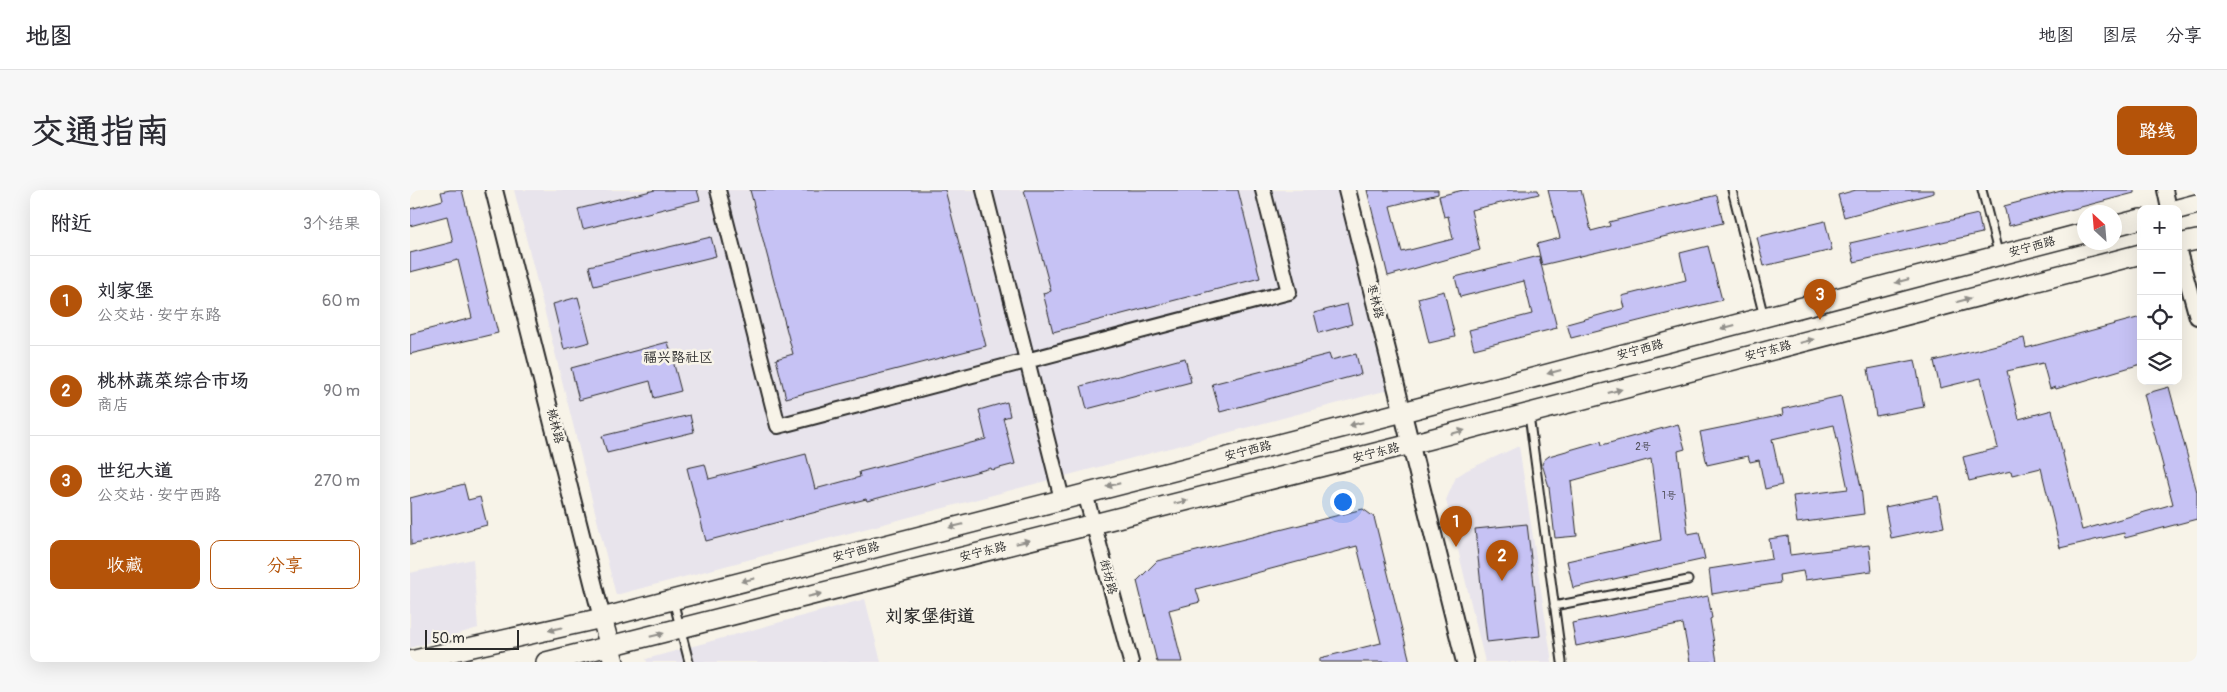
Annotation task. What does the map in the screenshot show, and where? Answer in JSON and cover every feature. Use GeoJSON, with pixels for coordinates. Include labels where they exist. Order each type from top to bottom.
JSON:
{"type":"FeatureCollection","features":[{"type":"Feature","properties":{"kind":"main road"},"geometry":{"type":"LineString","coordinates":[[2182,208],[2197,204]]}},
{"type":"Feature","properties":{"kind":"main road"},"geometry":{"type":"LineString","coordinates":[[2122,224],[2137,220]]}},
{"type":"Feature","properties":{"kind":"main road","name":"安宁西路"},"geometry":{"type":"LineString","coordinates":[[410,661],[602,618],[1403,412],[2077,235]]}},
{"type":"Feature","properties":{"kind":"main road"},"geometry":{"type":"LineString","coordinates":[[2182,245],[2197,240]]}},
{"type":"Feature","properties":{"kind":"main road","name":"安宁东路"},"geometry":{"type":"LineString","coordinates":[[612,654],[681,629],[1529,414],[2137,255]]}},
{"type":"Feature","properties":{"kind":"main road","name":"桃林路"},"geometry":{"type":"LineString","coordinates":[[602,618],[612,654]]}},
{"type":"Feature","properties":{"kind":"main road"},"geometry":{"type":"LineString","coordinates":[[546,662],[612,654]]}},
{"type":"Feature","properties":{"kind":"street","name":"桃林路"},"geometry":{"type":"LineString","coordinates":[[494,190],[602,618]]}},
{"type":"Feature","properties":{"kind":"street"},"geometry":{"type":"LineString","coordinates":[[718,190],[778,426],[1289,292],[1263,190]]}},
{"type":"Feature","properties":{"kind":"street"},"geometry":{"type":"LineString","coordinates":[[984,190],[1062,499]]}},
{"type":"Feature","properties":{"kind":"street","name":"枣林路"},"geometry":{"type":"LineString","coordinates":[[1347,190],[1465,662]]}},
{"type":"Feature","properties":{"kind":"street"},"geometry":{"type":"LineString","coordinates":[[2165,190],[2168,205]]}},
{"type":"Feature","properties":{"kind":"street"},"geometry":{"type":"LineString","coordinates":[[2179,250],[2197,318]]}},
{"type":"Feature","properties":{"kind":"street","name":"街坊路"},"geometry":{"type":"LineString","coordinates":[[1085,493],[1130,662]]}},
{"type":"Feature","properties":{"kind":"lane"},"geometry":{"type":"LineString","coordinates":[[1732,190],[1764,317]]}},
{"type":"Feature","properties":{"kind":"lane"},"geometry":{"type":"LineString","coordinates":[[1982,190],[1999,256]]}},
{"type":"Feature","properties":{"kind":"lane"},"geometry":{"type":"LineString","coordinates":[[1529,414],[1562,662]]}},
{"type":"Feature","properties":{"kind":"lane"},"geometry":{"type":"LineString","coordinates":[[1554,606],[1688,580]]}},
{"type":"Feature","properties":{"kind":"lane"},"geometry":{"type":"LineString","coordinates":[[673,599],[689,662]]}},
{"type":"Feature","properties":{"kind":"shaded area"},"geometry":{"type":"Polygon","coordinates":[[[514,190],[1340,190],[1388,390],[616,595],[514,190]]]}},
{"type":"Feature","properties":{"kind":"shaded area"},"geometry":{"type":"Polygon","coordinates":[[[1519,446],[1552,662],[1485,662],[1446,500],[1456,477],[1519,446]]]}},
{"type":"Feature","properties":{"kind":"shaded area"},"geometry":{"type":"Polygon","coordinates":[[[473,559],[478,628],[410,648],[410,573],[473,559]]]}},
{"type":"Feature","properties":{"kind":"shaded area"},"geometry":{"type":"Polygon","coordinates":[[[865,599],[881,662],[647,662],[646,659],[865,599]]]}},
{"type":"Feature","properties":{"kind":"building"},"geometry":{"type":"Polygon","coordinates":[[[462,190],[498,333],[410,354],[410,334],[472,318],[458,260],[410,272],[410,253],[453,242],[447,216],[410,226],[410,209],[443,200],[441,192],[462,190]]]}},
{"type":"Feature","properties":{"kind":"building"},"geometry":{"type":"Polygon","coordinates":[[[655,190],[697,190],[700,200],[583,229],[578,209],[655,190]]]}},
{"type":"Feature","properties":{"kind":"building"},"geometry":{"type":"Polygon","coordinates":[[[750,190],[945,190],[986,346],[786,398],[776,359],[793,354],[750,190]]]}},
{"type":"Feature","properties":{"kind":"building"},"geometry":{"type":"Polygon","coordinates":[[[1024,190],[1238,190],[1260,278],[1053,332],[1043,293],[1051,291],[1024,190]]]}},
{"type":"Feature","properties":{"kind":"building"},"geometry":{"type":"Polygon","coordinates":[[[1367,190],[1438,190],[1438,194],[1390,206],[1402,252],[1453,239],[1448,216],[1444,217],[1439,196],[1463,190],[1538,190],[1539,194],[1471,210],[1480,250],[1388,276],[1367,190]]]}},
{"type":"Feature","properties":{"kind":"building"},"geometry":{"type":"Polygon","coordinates":[[[1548,190],[1581,190],[1591,231],[1610,226],[1609,222],[1717,195],[1723,223],[1542,265],[1537,244],[1560,238],[1548,190]]]}},
{"type":"Feature","properties":{"kind":"building"},"geometry":{"type":"Polygon","coordinates":[[[1856,190],[1934,190],[1934,193],[1844,217],[1838,195],[1856,190]]]}},
{"type":"Feature","properties":{"kind":"building"},"geometry":{"type":"Polygon","coordinates":[[[2065,190],[2134,190],[2134,193],[2089,205],[2077,205],[2077,208],[2009,226],[2004,206],[2065,190]]]}},
{"type":"Feature","properties":{"kind":"building"},"geometry":{"type":"Polygon","coordinates":[[[1978,214],[1982,233],[1854,262],[1850,243],[1978,214]]]}},
{"type":"Feature","properties":{"kind":"building"},"geometry":{"type":"Polygon","coordinates":[[[1825,221],[1832,250],[1764,266],[1757,237],[1825,221]]]}},
{"type":"Feature","properties":{"kind":"building"},"geometry":{"type":"Polygon","coordinates":[[[711,237],[716,256],[594,286],[589,266],[711,237]]]}},
{"type":"Feature","properties":{"kind":"building"},"geometry":{"type":"Polygon","coordinates":[[[1708,246],[1722,300],[1571,338],[1567,324],[1625,308],[1622,296],[1686,280],[1680,253],[1708,246]]]}},
{"type":"Feature","properties":{"kind":"building"},"geometry":{"type":"Polygon","coordinates":[[[1539,256],[1557,328],[1474,349],[1469,330],[1532,314],[1524,281],[1460,297],[1455,277],[1539,256]]]}},
{"type":"Feature","properties":{"kind":"building"},"geometry":{"type":"Polygon","coordinates":[[[1444,291],[1455,337],[1429,343],[1418,298],[1444,291]]]}},
{"type":"Feature","properties":{"kind":"building"},"geometry":{"type":"Polygon","coordinates":[[[578,297],[590,342],[564,349],[553,304],[578,297]]]}},
{"type":"Feature","properties":{"kind":"building"},"geometry":{"type":"Polygon","coordinates":[[[1347,304],[1352,324],[1319,333],[1314,313],[1347,304]]]}},
{"type":"Feature","properties":{"kind":"building"},"geometry":{"type":"Polygon","coordinates":[[[2137,318],[2137,365],[2056,389],[2055,387],[2050,389],[2043,363],[2007,371],[2019,419],[2052,410],[2082,530],[2173,504],[2144,394],[2169,387],[2197,492],[2197,519],[2125,538],[2124,533],[2060,548],[2041,468],[2012,475],[2011,471],[1969,481],[1963,457],[1998,448],[1981,378],[1940,388],[1934,361],[2024,338],[2026,348],[2137,318]]]}},
{"type":"Feature","properties":{"kind":"building"},"geometry":{"type":"Polygon","coordinates":[[[668,342],[681,391],[654,398],[650,381],[579,400],[571,368],[668,342]]]}},
{"type":"Feature","properties":{"kind":"building"},"geometry":{"type":"Polygon","coordinates":[[[1329,354],[1331,360],[1356,354],[1361,374],[1220,412],[1212,384],[1329,354]]]}},
{"type":"Feature","properties":{"kind":"building"},"geometry":{"type":"Polygon","coordinates":[[[1185,358],[1191,382],[1087,409],[1081,386],[1185,358]]]}},
{"type":"Feature","properties":{"kind":"building"},"geometry":{"type":"Polygon","coordinates":[[[1915,360],[1924,407],[1876,416],[1868,369],[1915,360]]]}},
{"type":"Feature","properties":{"kind":"building"},"geometry":{"type":"Polygon","coordinates":[[[1841,396],[1861,487],[1864,514],[1797,523],[1793,496],[1848,489],[1834,425],[1772,439],[1782,485],[1765,489],[1759,460],[1750,462],[1748,456],[1707,465],[1700,432],[1783,415],[1782,409],[1841,396]]]}},
{"type":"Feature","properties":{"kind":"building"},"geometry":{"type":"Polygon","coordinates":[[[1007,402],[1010,416],[1003,418],[1015,464],[992,470],[991,468],[867,501],[866,499],[706,541],[687,468],[705,464],[709,479],[806,454],[815,489],[860,477],[859,472],[986,439],[979,410],[1007,402]]]}},
{"type":"Feature","properties":{"kind":"building"},"geometry":{"type":"Polygon","coordinates":[[[690,415],[694,432],[607,453],[602,436],[690,415]]]}},
{"type":"Feature","properties":{"kind":"building"},"geometry":{"type":"Polygon","coordinates":[[[1678,424],[1685,449],[1678,451],[1688,534],[1699,532],[1705,559],[1573,588],[1567,561],[1661,540],[1651,459],[1571,481],[1577,536],[1555,538],[1549,487],[1542,464],[1544,460],[1549,456],[1601,441],[1602,445],[1678,424]]]}},
{"type":"Feature","properties":{"kind":"building"},"geometry":{"type":"Polygon","coordinates":[[[464,484],[468,500],[480,497],[487,525],[411,545],[410,498],[464,484]]]}},
{"type":"Feature","properties":{"kind":"building"},"geometry":{"type":"Polygon","coordinates":[[[1938,496],[1944,527],[1891,538],[1885,507],[1938,496]]]}},
{"type":"Feature","properties":{"kind":"building"},"geometry":{"type":"Polygon","coordinates":[[[1363,509],[1374,517],[1410,662],[1320,662],[1320,658],[1381,643],[1357,546],[1196,589],[1200,602],[1169,610],[1182,662],[1157,662],[1137,581],[1157,561],[1363,509]]]}},
{"type":"Feature","properties":{"kind":"building"},"geometry":{"type":"Polygon","coordinates":[[[1527,524],[1540,636],[1487,642],[1475,529],[1527,524]]]}},
{"type":"Feature","properties":{"kind":"building"},"geometry":{"type":"Polygon","coordinates":[[[1788,536],[1790,555],[1869,545],[1872,571],[1805,580],[1803,571],[1779,575],[1780,583],[1712,594],[1709,569],[1772,559],[1769,539],[1788,536]]]}},
{"type":"Feature","properties":{"kind":"building"},"geometry":{"type":"Polygon","coordinates":[[[1708,596],[1717,662],[1690,662],[1683,624],[1576,646],[1572,623],[1708,596]]]}},
{"type":"Feature","properties":{"kind":"place","name":"世纪大道"},"geometry":{"type":"Point","coordinates":[1820,320]}},
{"type":"Feature","properties":{"kind":"place","name":"刘家堡"},"geometry":{"type":"Point","coordinates":[1456,547]}},
{"type":"Feature","properties":{"kind":"place","name":"桃林蔬菜综合市场"},"geometry":{"type":"Point","coordinates":[1502,581]}},
{"type":"Feature","properties":{"kind":"district","name":"福兴路社区"},"geometry":{"type":"Point","coordinates":[678,357]}},
{"type":"Feature","properties":{"kind":"district","name":"刘家堡街道"},"geometry":{"type":"Point","coordinates":[930,616]}}]}
